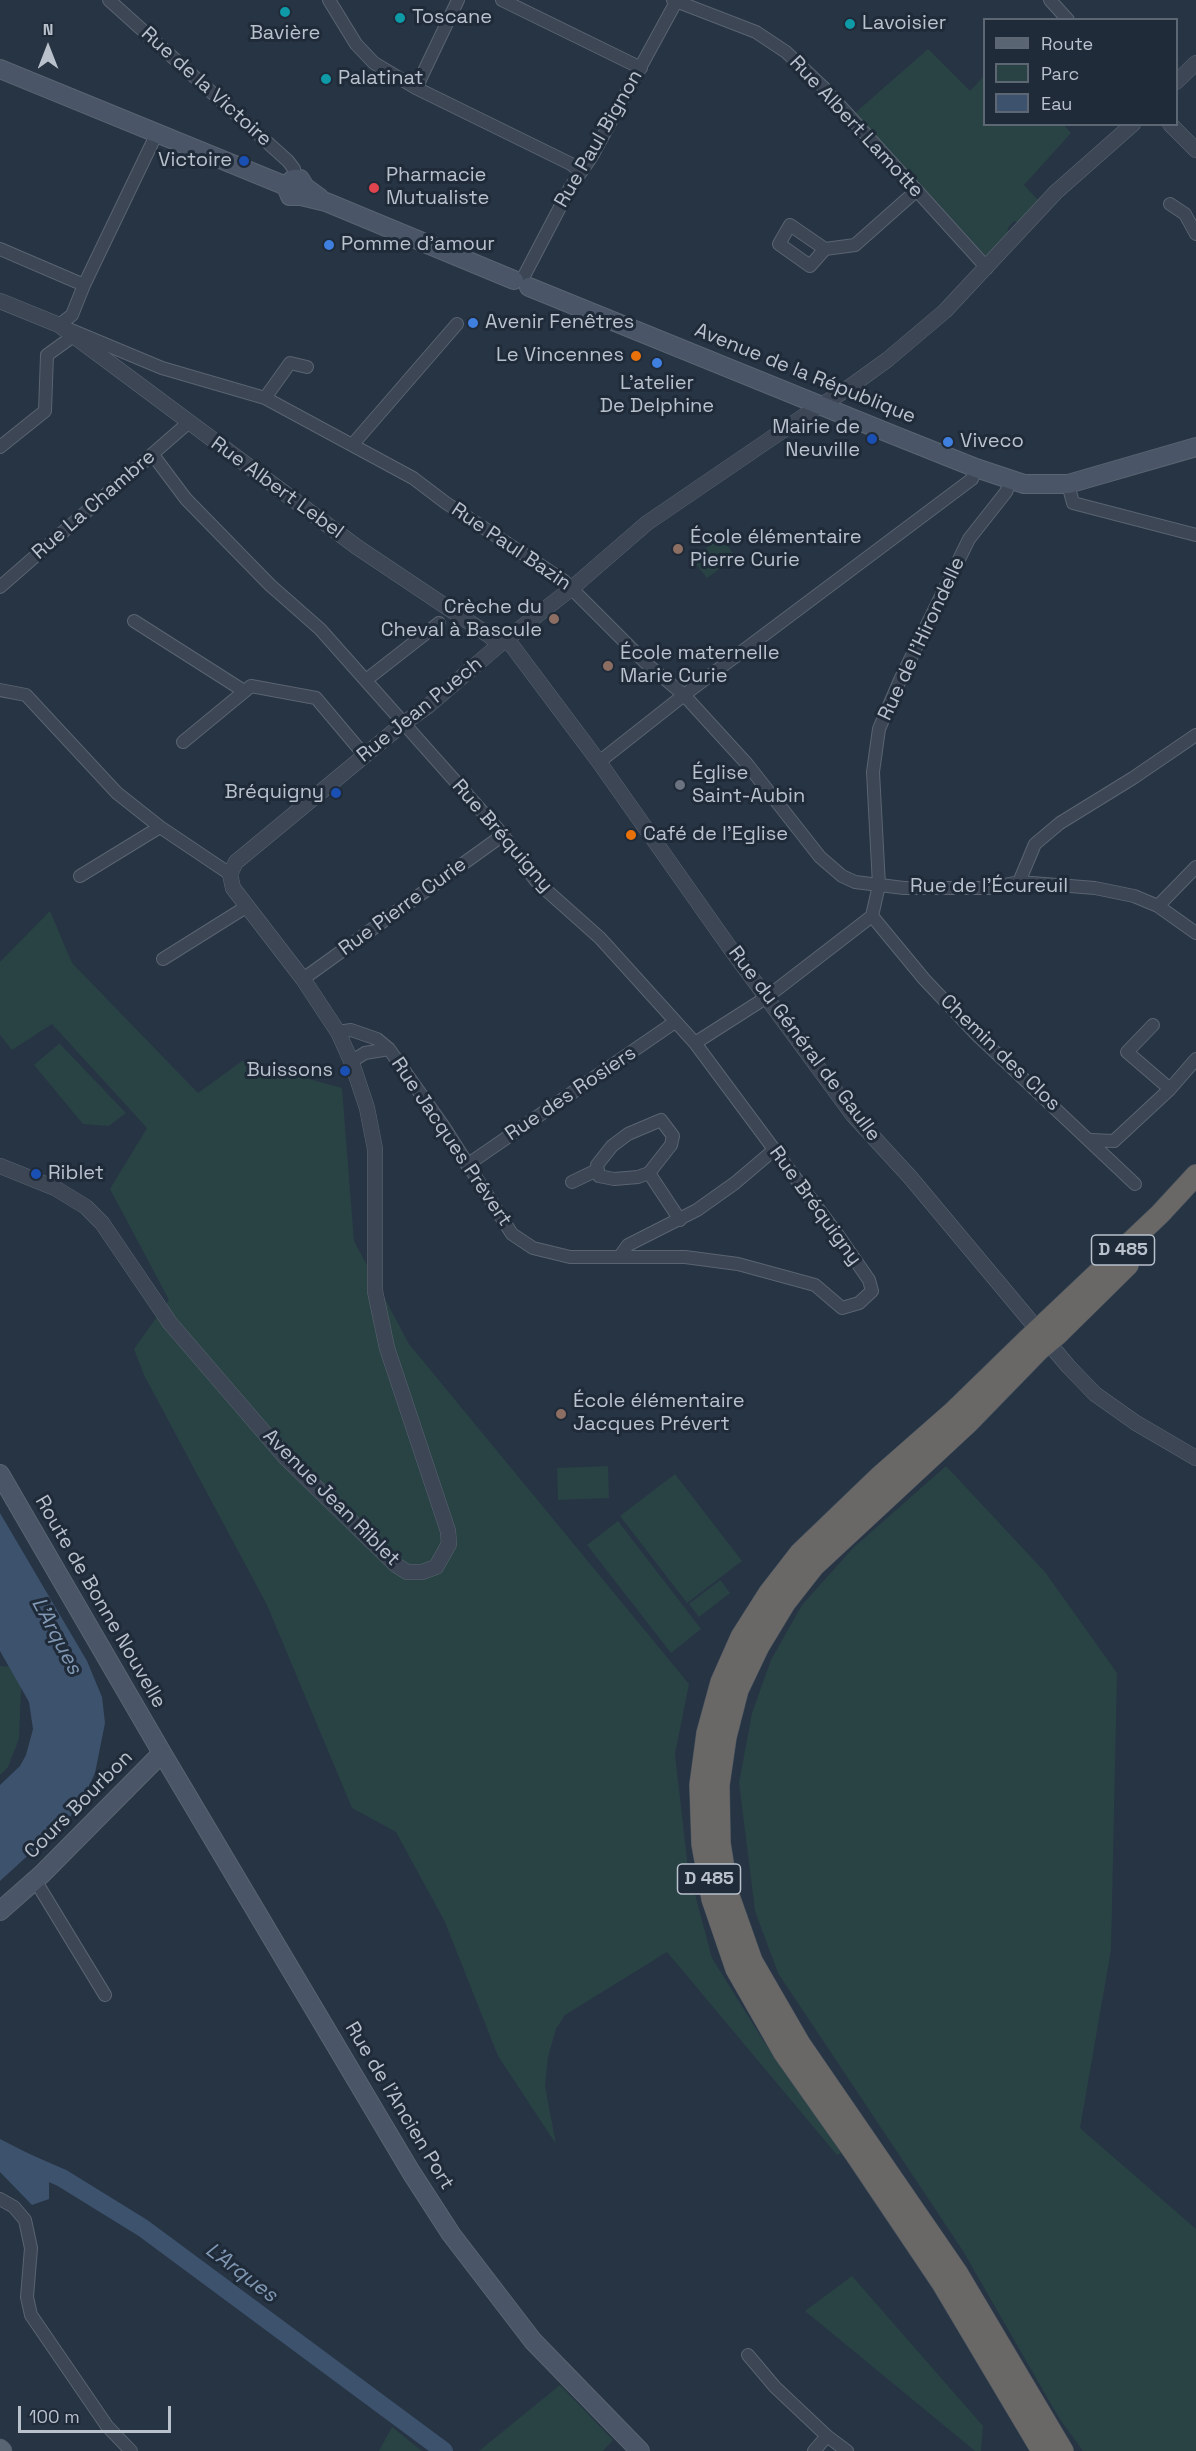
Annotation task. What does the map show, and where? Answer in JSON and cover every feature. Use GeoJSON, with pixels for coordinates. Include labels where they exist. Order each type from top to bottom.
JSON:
{"type":"FeatureCollection","features":[{"type":"Feature","properties":{"kind":"highway","name":"D 485"},"geometry":{"type":"LineString","coordinates":[[1053,1328],[1196,1175]]}},
{"type":"Feature","properties":{"kind":"highway","name":"D 485"},"geometry":{"type":"LineString","coordinates":[[1042,2451],[942,2283],[856,2154],[784,2053],[736,1970],[712,1899],[702,1844],[700,1785],[707,1733],[722,1682],[741,1637],[769,1593],[800,1553],[879,1477],[1034,1345],[1196,1195]]}},
{"type":"Feature","properties":{"kind":"highway","name":"D 485"},"geometry":{"type":"LineString","coordinates":[[1034,1345],[968,1423],[814,1566],[785,1603],[759,1646],[738,1690],[726,1737],[719,1785],[720,1843],[728,1893],[752,1961],[800,2044],[958,2274],[1063,2451]]}},
{"type":"Feature","properties":{"kind":"main road","name":"Avenue de la République"},"geometry":{"type":"LineString","coordinates":[[0,69],[297,187],[326,202],[820,405],[1011,480],[1024,484],[1068,484],[1196,447]]}},
{"type":"Feature","properties":{"kind":"main road","name":"Route de Bonne Nouvelle"},"geometry":{"type":"LineString","coordinates":[[0,1474],[162,1753]]}},
{"type":"Feature","properties":{"kind":"main road","name":"Cours Bourbon"},"geometry":{"type":"LineString","coordinates":[[0,1911],[35,1880],[162,1753]]}},
{"type":"Feature","properties":{"kind":"main road","name":"Rue de l'Ancien Port"},"geometry":{"type":"LineString","coordinates":[[162,1753],[411,2172],[451,2234],[533,2342],[640,2451]]}},
{"type":"Feature","properties":{"kind":"street","name":"Rue de la Victoire"},"geometry":{"type":"LineString","coordinates":[[110,0],[288,161],[294,170],[297,187]]}},
{"type":"Feature","properties":{"kind":"street"},"geometry":{"type":"LineString","coordinates":[[329,0],[356,44],[374,63],[416,88],[571,164],[581,172]]}},
{"type":"Feature","properties":{"kind":"street"},"geometry":{"type":"LineString","coordinates":[[416,88],[458,0]]}},
{"type":"Feature","properties":{"kind":"street"},"geometry":{"type":"LineString","coordinates":[[501,0],[641,68]]}},
{"type":"Feature","properties":{"kind":"street"},"geometry":{"type":"LineString","coordinates":[[1050,0],[1066,18]]}},
{"type":"Feature","properties":{"kind":"street","name":"Rue Paul Bignon"},"geometry":{"type":"LineString","coordinates":[[522,281],[542,239],[592,156],[675,1]]}},
{"type":"Feature","properties":{"kind":"street","name":"Rue Albert Lamotte"},"geometry":{"type":"LineString","coordinates":[[675,1],[756,32],[786,52],[823,87],[987,268]]}},
{"type":"Feature","properties":{"kind":"street"},"geometry":{"type":"LineString","coordinates":[[1178,80],[1196,63]]}},
{"type":"Feature","properties":{"kind":"street","name":"Rue Jean Puech"},"geometry":{"type":"LineString","coordinates":[[230,874],[236,862],[572,588],[647,523],[887,360],[945,311],[1056,192],[1131,126]]}},
{"type":"Feature","properties":{"kind":"street"},"geometry":{"type":"LineString","coordinates":[[1172,126],[1196,150]]}},
{"type":"Feature","properties":{"kind":"street"},"geometry":{"type":"LineString","coordinates":[[59,326],[72,315],[84,285],[158,133]]}},
{"type":"Feature","properties":{"kind":"street"},"geometry":{"type":"LineString","coordinates":[[825,249],[790,225],[779,244],[810,266],[825,249],[855,245],[916,191]]}},
{"type":"Feature","properties":{"kind":"street"},"geometry":{"type":"LineString","coordinates":[[1170,204],[1185,214],[1196,234]]}},
{"type":"Feature","properties":{"kind":"street"},"geometry":{"type":"LineString","coordinates":[[0,249],[84,285]]}},
{"type":"Feature","properties":{"kind":"street","name":"Rue Albert Lebel"},"geometry":{"type":"LineString","coordinates":[[0,301],[59,326],[357,547],[490,636],[503,642]]}},
{"type":"Feature","properties":{"kind":"street"},"geometry":{"type":"LineString","coordinates":[[353,444],[457,324]]}},
{"type":"Feature","properties":{"kind":"street","name":"Rue Paul Bazin"},"geometry":{"type":"LineString","coordinates":[[59,326],[162,368],[265,398],[413,478],[572,588],[641,658],[684,695],[747,764],[820,857],[842,876],[855,882],[879,885]]}},
{"type":"Feature","properties":{"kind":"street"},"geometry":{"type":"LineString","coordinates":[[0,447],[45,411],[46,355],[72,336]]}},
{"type":"Feature","properties":{"kind":"street"},"geometry":{"type":"LineString","coordinates":[[265,398],[290,363],[307,367]]}},
{"type":"Feature","properties":{"kind":"street","name":"Rue La Chambre"},"geometry":{"type":"LineString","coordinates":[[0,587],[188,423]]}},
{"type":"Feature","properties":{"kind":"street","name":"Rue Bréquigny"},"geometry":{"type":"LineString","coordinates":[[153,455],[186,500],[270,585],[320,629],[366,680],[503,836],[536,881],[600,938],[695,1043],[857,1263],[869,1280],[872,1291]]}},
{"type":"Feature","properties":{"kind":"street"},"geometry":{"type":"LineString","coordinates":[[599,762],[684,695],[972,479],[976,468]]}},
{"type":"Feature","properties":{"kind":"street","name":"Rue de l'Hirondelle"},"geometry":{"type":"LineString","coordinates":[[872,916],[879,885],[873,772],[879,729],[900,680],[969,539],[1006,492],[1011,480]]}},
{"type":"Feature","properties":{"kind":"street"},"geometry":{"type":"LineString","coordinates":[[1068,484],[1073,503],[1196,535]]}},
{"type":"Feature","properties":{"kind":"street"},"geometry":{"type":"LineString","coordinates":[[134,621],[244,690]]}},
{"type":"Feature","properties":{"kind":"street"},"geometry":{"type":"LineString","coordinates":[[366,680],[440,623]]}},
{"type":"Feature","properties":{"kind":"street","name":"Rue du Général de Gaulle"},"geometry":{"type":"LineString","coordinates":[[503,642],[599,762],[853,1115],[910,1177],[1068,1366],[1095,1394],[1136,1423],[1196,1458]]}},
{"type":"Feature","properties":{"kind":"street"},"geometry":{"type":"LineString","coordinates":[[183,742],[251,686],[316,698],[365,756]]}},
{"type":"Feature","properties":{"kind":"street"},"geometry":{"type":"LineString","coordinates":[[0,690],[26,695],[104,779],[160,827],[230,874]]}},
{"type":"Feature","properties":{"kind":"street"},"geometry":{"type":"LineString","coordinates":[[1019,882],[1035,844],[1060,823],[1133,778],[1196,735]]}},
{"type":"Feature","properties":{"kind":"street"},"geometry":{"type":"LineString","coordinates":[[81,876],[160,827]]}},
{"type":"Feature","properties":{"kind":"street","name":"Rue Pierre Curie"},"geometry":{"type":"LineString","coordinates":[[303,978],[503,836]]}},
{"type":"Feature","properties":{"kind":"street"},"geometry":{"type":"LineString","coordinates":[[1158,906],[1196,867]]}},
{"type":"Feature","properties":{"kind":"street","name":"Avenue Jean Riblet"},"geometry":{"type":"LineString","coordinates":[[0,1166],[55,1188],[80,1202],[102,1223],[170,1323],[286,1458],[396,1565],[407,1572],[422,1572],[436,1567],[449,1545],[448,1531],[380,1320],[375,1291],[375,1149],[367,1108],[352,1061],[338,1032],[303,978],[233,888],[230,874]]}},
{"type":"Feature","properties":{"kind":"street","name":"Rue de l'Écureuil"},"geometry":{"type":"LineString","coordinates":[[879,885],[957,889],[989,888],[1019,882],[1095,888],[1134,896],[1158,906],[1196,933]]}},
{"type":"Feature","properties":{"kind":"street"},"geometry":{"type":"LineString","coordinates":[[163,959],[246,907]]}},
{"type":"Feature","properties":{"kind":"street"},"geometry":{"type":"LineString","coordinates":[[695,1043],[767,997],[872,916]]}},
{"type":"Feature","properties":{"kind":"street","name":"Chemin des Clos"},"geometry":{"type":"LineString","coordinates":[[872,916],[924,978],[977,1035],[1091,1140],[1135,1184]]}},
{"type":"Feature","properties":{"kind":"street","name":"Rue des Rosiers"},"geometry":{"type":"LineString","coordinates":[[467,1165],[675,1022]]}},
{"type":"Feature","properties":{"kind":"street"},"geometry":{"type":"LineString","coordinates":[[1154,1025],[1127,1052],[1170,1089]]}},
{"type":"Feature","properties":{"kind":"street","name":"Rue Jacques Prévert"},"geometry":{"type":"LineString","coordinates":[[338,1032],[351,1030],[377,1039],[389,1049],[444,1127],[512,1234],[533,1248],[570,1257],[686,1257],[738,1264],[815,1285],[842,1308],[859,1303],[872,1291]]}},
{"type":"Feature","properties":{"kind":"street"},"geometry":{"type":"LineString","coordinates":[[352,1061],[365,1053],[389,1049]]}},
{"type":"Feature","properties":{"kind":"street"},"geometry":{"type":"LineString","coordinates":[[1091,1140],[1114,1141],[1170,1089],[1196,1059]]}},
{"type":"Feature","properties":{"kind":"street"},"geometry":{"type":"LineString","coordinates":[[661,1120],[672,1136],[670,1145],[649,1173],[638,1177],[614,1179],[599,1176],[597,1166],[612,1146],[628,1134],[661,1120]]}},
{"type":"Feature","properties":{"kind":"street"},"geometry":{"type":"LineString","coordinates":[[620,1256],[628,1245],[680,1220],[735,1183],[775,1149]]}},
{"type":"Feature","properties":{"kind":"street"},"geometry":{"type":"LineString","coordinates":[[572,1182],[597,1170]]}},
{"type":"Feature","properties":{"kind":"street"},"geometry":{"type":"LineString","coordinates":[[649,1173],[680,1220]]}},
{"type":"Feature","properties":{"kind":"street"},"geometry":{"type":"LineString","coordinates":[[35,1880],[105,1995]]}},
{"type":"Feature","properties":{"kind":"street"},"geometry":{"type":"LineString","coordinates":[[0,2199],[14,2206],[25,2220],[31,2248],[27,2297],[31,2315],[107,2426],[131,2451]]}},
{"type":"Feature","properties":{"kind":"street"},"geometry":{"type":"LineString","coordinates":[[748,2355],[775,2387],[846,2451]]}},
{"type":"Feature","properties":{"kind":"street"},"geometry":{"type":"LineString","coordinates":[[814,2451],[827,2436]]}},
{"type":"Feature","properties":{"kind":"green space"},"geometry":{"type":"Polygon","coordinates":[[[928,49],[970,91],[983,77],[983,126],[1065,126],[1071,133],[1024,185],[1039,201],[1019,223],[1014,221],[990,256],[986,256],[855,113],[928,49]]]}},
{"type":"Feature","properties":{"kind":"green space"},"geometry":{"type":"Polygon","coordinates":[[[721,537],[736,557],[707,578],[692,559],[721,537]]]}},
{"type":"Feature","properties":{"kind":"green space"},"geometry":{"type":"Polygon","coordinates":[[[50,911],[72,963],[198,1093],[242,1061],[342,1088],[354,1241],[409,1344],[689,1684],[675,1754],[688,1868],[712,1958],[763,2040],[841,2153],[837,2155],[667,1952],[565,2015],[556,2029],[548,2057],[545,2086],[556,2144],[498,2056],[445,1922],[396,1832],[352,1808],[267,1605],[144,1375],[134,1349],[169,1300],[110,1189],[147,1128],[52,1024],[12,1050],[0,1035],[0,962],[50,911]]]}},
{"type":"Feature","properties":{"kind":"green space"},"geometry":{"type":"Polygon","coordinates":[[[60,1043],[126,1113],[109,1126],[83,1124],[34,1065],[60,1043]]]}},
{"type":"Feature","properties":{"kind":"green space"},"geometry":{"type":"Polygon","coordinates":[[[608,1466],[609,1498],[558,1500],[557,1468],[608,1466]]]}},
{"type":"Feature","properties":{"kind":"green space"},"geometry":{"type":"Polygon","coordinates":[[[946,1466],[1045,1572],[1117,1673],[1111,1950],[1080,2128],[1196,2229],[1196,2451],[1083,2451],[1059,2418],[963,2251],[778,1973],[755,1911],[739,1783],[752,1713],[771,1660],[802,1605],[853,1548],[946,1466]]]}},
{"type":"Feature","properties":{"kind":"green space"},"geometry":{"type":"Polygon","coordinates":[[[675,1474],[742,1561],[687,1603],[620,1516],[675,1474]]]}},
{"type":"Feature","properties":{"kind":"green space"},"geometry":{"type":"Polygon","coordinates":[[[618,1521],[701,1629],[671,1653],[587,1545],[618,1521]]]}},
{"type":"Feature","properties":{"kind":"green space"},"geometry":{"type":"Polygon","coordinates":[[[720,1580],[730,1593],[699,1617],[689,1604],[720,1580]]]}},
{"type":"Feature","properties":{"kind":"green space"},"geometry":{"type":"Polygon","coordinates":[[[0,1666],[22,1667],[19,1739],[8,1767],[0,1775],[0,1666]]]}},
{"type":"Feature","properties":{"kind":"green space"},"geometry":{"type":"Polygon","coordinates":[[[852,2276],[983,2426],[981,2451],[975,2451],[805,2311],[852,2276]]]}},
{"type":"Feature","properties":{"kind":"green space"},"geometry":{"type":"Polygon","coordinates":[[[560,2385],[613,2440],[603,2451],[479,2451],[560,2385]]]}},
{"type":"Feature","properties":{"kind":"green space"},"geometry":{"type":"Polygon","coordinates":[[[392,2427],[422,2451],[379,2451],[392,2427]]]}},
{"type":"Feature","properties":{"kind":"water"},"geometry":{"type":"Polygon","coordinates":[[[0,1513],[87,1661],[102,1697],[105,1723],[95,1773],[80,1806],[0,1881],[0,1785],[20,1766],[26,1755],[33,1729],[29,1702],[0,1651],[0,1513]]]}},
{"type":"Feature","properties":{"kind":"water"},"geometry":{"type":"Polygon","coordinates":[[[0,2139],[49,2164],[49,2199],[32,2205],[0,2172],[0,2139]]]}},
{"type":"Feature","properties":{"kind":"waterway","name":"L'Arques"},"geometry":{"type":"LineString","coordinates":[[0,2151],[62,2178],[143,2228],[444,2451]]}},
{"type":"Feature","properties":{"kind":"place","name":"Bavière"},"geometry":{"type":"Point","coordinates":[285,12]}},
{"type":"Feature","properties":{"kind":"place","name":"Toscane"},"geometry":{"type":"Point","coordinates":[400,18]}},
{"type":"Feature","properties":{"kind":"place","name":"Lavoisier"},"geometry":{"type":"Point","coordinates":[850,24]}},
{"type":"Feature","properties":{"kind":"place","name":"Palatinat"},"geometry":{"type":"Point","coordinates":[326,79]}},
{"type":"Feature","properties":{"kind":"place","name":"Victoire"},"geometry":{"type":"Point","coordinates":[244,161]}},
{"type":"Feature","properties":{"kind":"place","name":"Pharmacie Mutualiste"},"geometry":{"type":"Point","coordinates":[374,188]}},
{"type":"Feature","properties":{"kind":"place","name":"Pomme d’amour"},"geometry":{"type":"Point","coordinates":[329,245]}},
{"type":"Feature","properties":{"kind":"place","name":"Avenir Fenêtres"},"geometry":{"type":"Point","coordinates":[473,323]}},
{"type":"Feature","properties":{"kind":"place","name":"Le Vincennes"},"geometry":{"type":"Point","coordinates":[636,356]}},
{"type":"Feature","properties":{"kind":"place","name":"L'atelier De Delphine"},"geometry":{"type":"Point","coordinates":[657,363]}},
{"type":"Feature","properties":{"kind":"place","name":"Mairie de Neuville"},"geometry":{"type":"Point","coordinates":[872,439]}},
{"type":"Feature","properties":{"kind":"place","name":"Viveco"},"geometry":{"type":"Point","coordinates":[948,442]}},
{"type":"Feature","properties":{"kind":"place","name":"École élémentaire Pierre Curie"},"geometry":{"type":"Point","coordinates":[678,549]}},
{"type":"Feature","properties":{"kind":"place","name":"Crèche du Cheval à Bascule"},"geometry":{"type":"Point","coordinates":[554,619]}},
{"type":"Feature","properties":{"kind":"place","name":"École maternelle Marie Curie"},"geometry":{"type":"Point","coordinates":[608,666]}},
{"type":"Feature","properties":{"kind":"place","name":"Église Saint-Aubin"},"geometry":{"type":"Point","coordinates":[680,785]}},
{"type":"Feature","properties":{"kind":"place","name":"Bréquigny"},"geometry":{"type":"Point","coordinates":[336,793]}},
{"type":"Feature","properties":{"kind":"place","name":"Café de l'Eglise"},"geometry":{"type":"Point","coordinates":[631,835]}},
{"type":"Feature","properties":{"kind":"place","name":"Buissons"},"geometry":{"type":"Point","coordinates":[345,1071]}},
{"type":"Feature","properties":{"kind":"place","name":"Riblet"},"geometry":{"type":"Point","coordinates":[36,1174]}},
{"type":"Feature","properties":{"kind":"place","name":"École élémentaire Jacques Prévert"},"geometry":{"type":"Point","coordinates":[561,1414]}}]}
